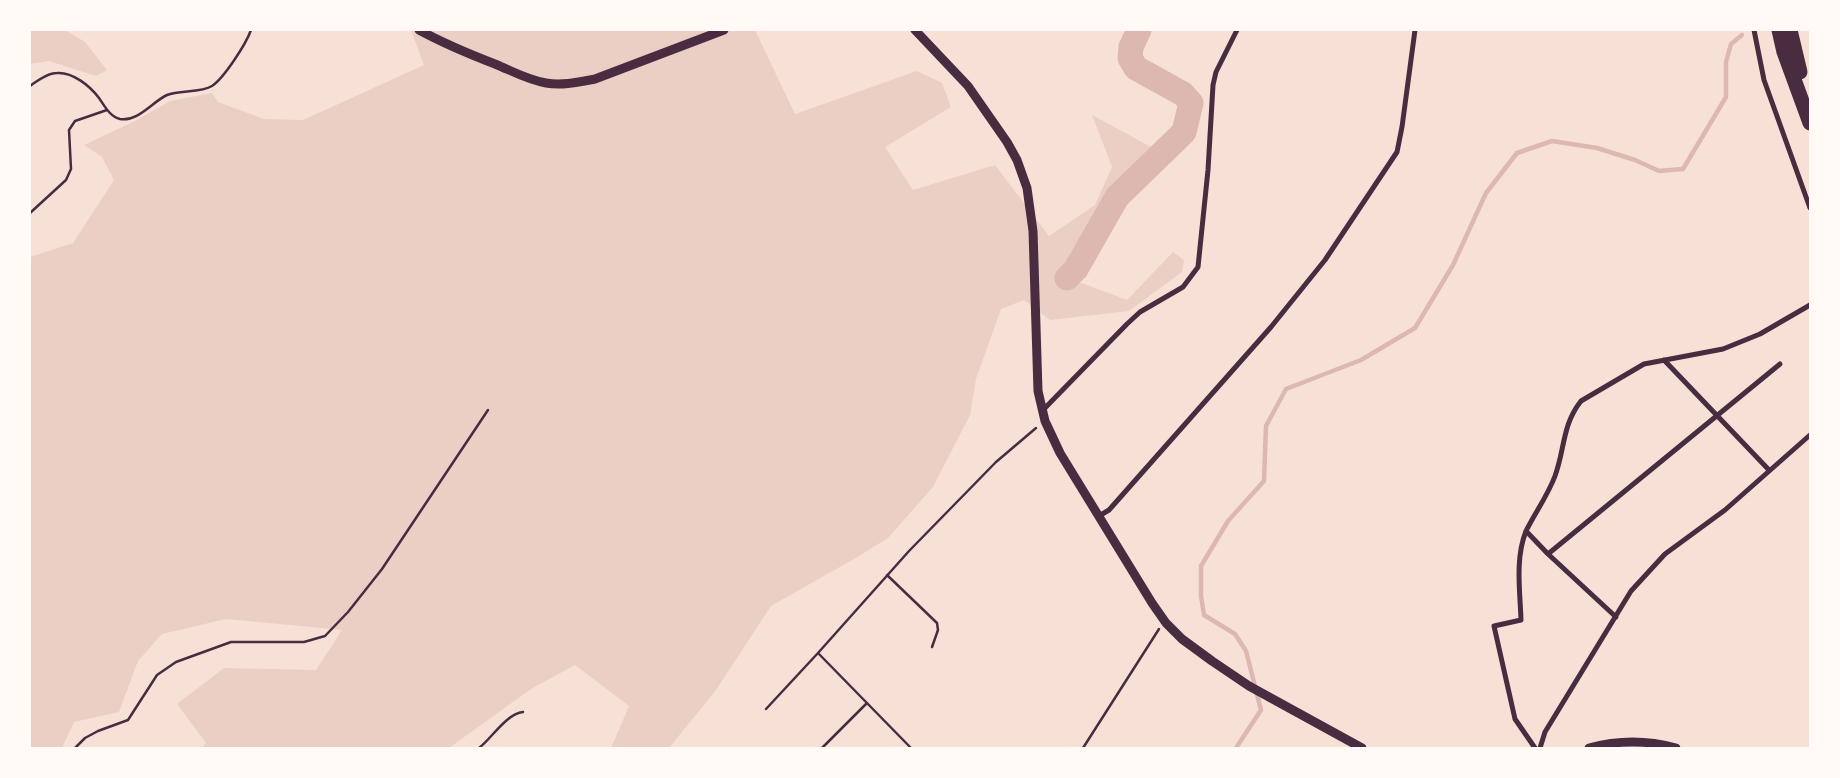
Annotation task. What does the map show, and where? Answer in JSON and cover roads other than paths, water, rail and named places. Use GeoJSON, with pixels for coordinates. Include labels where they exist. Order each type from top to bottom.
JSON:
{"type":"FeatureCollection","features":[{"type":"Feature","properties":{"kind":"highway"},"geometry":{"type":"LineString","coordinates":[[1778,30],[1784,52],[1810,122]]}},
{"type":"Feature","properties":{"kind":"highway"},"geometry":{"type":"LineString","coordinates":[[1790,30],[1810,118]]}},
{"type":"Feature","properties":{"kind":"street"},"geometry":{"type":"LineString","coordinates":[[418,30],[444,43],[528,78],[546,83],[560,84],[595,79],[724,30]]}},
{"type":"Feature","properties":{"kind":"street"},"geometry":{"type":"LineString","coordinates":[[915,30],[968,86],[1007,142],[1017,160],[1027,188],[1033,231],[1038,391],[1045,421],[1060,452],[1152,604],[1166,623],[1195,649],[1249,686],[1362,748]]}},
{"type":"Feature","properties":{"kind":"street"},"geometry":{"type":"LineString","coordinates":[[1043,411],[1126,324],[1140,312],[1183,287],[1198,267],[1216,72],[1237,30]]}},
{"type":"Feature","properties":{"kind":"street"},"geometry":{"type":"LineString","coordinates":[[1100,516],[1109,510],[1271,327],[1325,260],[1397,152],[1415,30]]}},
{"type":"Feature","properties":{"kind":"street"},"geometry":{"type":"LineString","coordinates":[[1754,30],[1764,80],[1810,208]]}},
{"type":"Feature","properties":{"kind":"street"},"geometry":{"type":"LineString","coordinates":[[1535,748],[1515,719],[1494,626],[1521,620],[1519,557],[1521,544],[1554,478],[1569,419],[1581,401],[1644,364],[1723,349],[1760,334],[1810,305]]}},
{"type":"Feature","properties":{"kind":"street"},"geometry":{"type":"LineString","coordinates":[[1664,360],[1770,470]]}},
{"type":"Feature","properties":{"kind":"street"},"geometry":{"type":"LineString","coordinates":[[1548,554],[1780,364]]}},
{"type":"Feature","properties":{"kind":"street"},"geometry":{"type":"LineString","coordinates":[[1540,748],[1545,732],[1631,591],[1665,554],[1725,510],[1810,435]]}},
{"type":"Feature","properties":{"kind":"street"},"geometry":{"type":"LineString","coordinates":[[1526,531],[1616,618]]}},
{"type":"Feature","properties":{"kind":"street"},"geometry":{"type":"LineString","coordinates":[[1589,748],[1618,742],[1632,742],[1676,748]]}},
{"type":"Feature","properties":{"kind":"waterway"},"geometry":{"type":"LineString","coordinates":[[1067,278],[1076,269],[1117,197],[1184,132],[1191,103],[1183,94],[1136,68],[1130,58],[1131,47],[1139,30]]}},
{"type":"Feature","properties":{"kind":"waterway"},"geometry":{"type":"LineString","coordinates":[[1236,748],[1261,710],[1246,651],[1235,634],[1204,615],[1201,596],[1201,566],[1228,521],[1264,481],[1266,426],[1286,389],[1361,360],[1415,328],[1453,265],[1486,193],[1517,153],[1552,141],[1597,148],[1635,160],[1659,171],[1683,169],[1726,97],[1726,62],[1731,44],[1742,35]]}}]}
